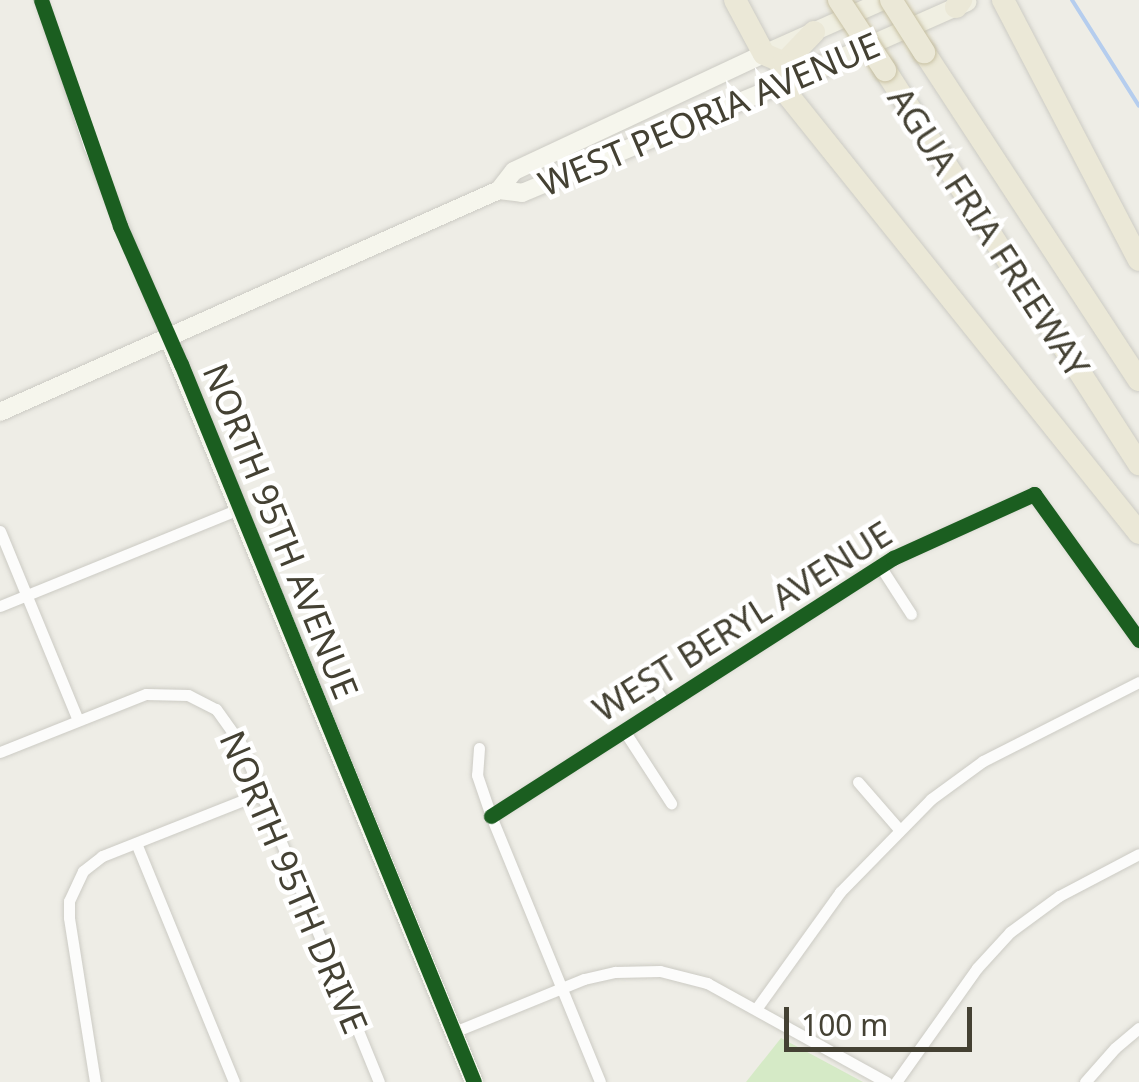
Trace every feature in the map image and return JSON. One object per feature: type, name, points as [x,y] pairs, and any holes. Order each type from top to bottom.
[{"type":"highway","points":[[734,0],[776,68],[1139,533]]},
{"type":"highway","name":"AGUA FRIA FREEWAY","points":[[839,0],[1139,464]]},
{"type":"highway","name":"AGUA FRIA FREEWAY","points":[[888,0],[1139,380]]},
{"type":"highway","points":[[1003,0],[1139,260]]},
{"type":"highway","points":[[776,68],[814,32]]},
{"type":"highway","points":[[776,68],[801,70],[823,66]]},
{"type":"main road","name":"WEST PEORIA AVENUE","points":[[814,32],[888,0]]},
{"type":"main road","name":"WEST PEORIA AVENUE","points":[[823,66],[963,2]]},
{"type":"main road","name":"WEST PEORIA AVENUE","points":[[499,190],[522,193],[776,68]]},
{"type":"main road","name":"WEST PEORIA AVENUE","points":[[0,412],[499,190],[514,170],[776,68]]},
{"type":"main road","name":"NORTH 95TH AVENUE","points":[[168,337],[474,1082]]},
{"type":"street","name":"NORTH 95TH AVENUE","points":[[40,0],[89,146],[168,337]]},
{"type":"street","name":"WEST BERYL AVENUE","points":[[491,816],[880,566],[1034,494],[1139,640]]},
{"type":"street","points":[[0,606],[237,510]]},
{"type":"street","points":[[0,532],[78,720]]},
{"type":"street","points":[[880,566],[911,614]]},
{"type":"street","points":[[645,673],[666,704]]},
{"type":"street","points":[[756,1009],[840,892],[898,828],[983,762],[1139,682]]},
{"type":"street","name":"NORTH 95TH DRIVE","points":[[0,752],[160,692],[205,702],[234,730],[379,1082]]},
{"type":"street","points":[[625,732],[671,804]]},
{"type":"street","points":[[479,748],[477,775],[491,816],[600,1082]]},
{"type":"street","points":[[858,782],[898,828]]},
{"type":"street","points":[[96,1082],[69,901],[90,864],[261,793]]},
{"type":"street","points":[[136,842],[234,1082]]},
{"type":"street","points":[[896,1082],[977,968],[1010,932],[1059,896],[1139,854]]},
{"type":"street","points":[[454,1032],[562,988],[615,972],[660,971],[693,976],[886,1082]]},
{"type":"street","points":[[1085,1082],[1106,1056],[1139,1028]]},
{"type":"green space","points":[[781,1038],[863,1082],[746,1082]]},
{"type":"waterway","points":[[1072,0],[1139,106]]},
{"type":"cycle path","points":[[41,0],[120,226],[181,364],[474,1082]]},
{"type":"cycle path","points":[[491,816],[893,558],[1034,494],[1139,640]]}]
